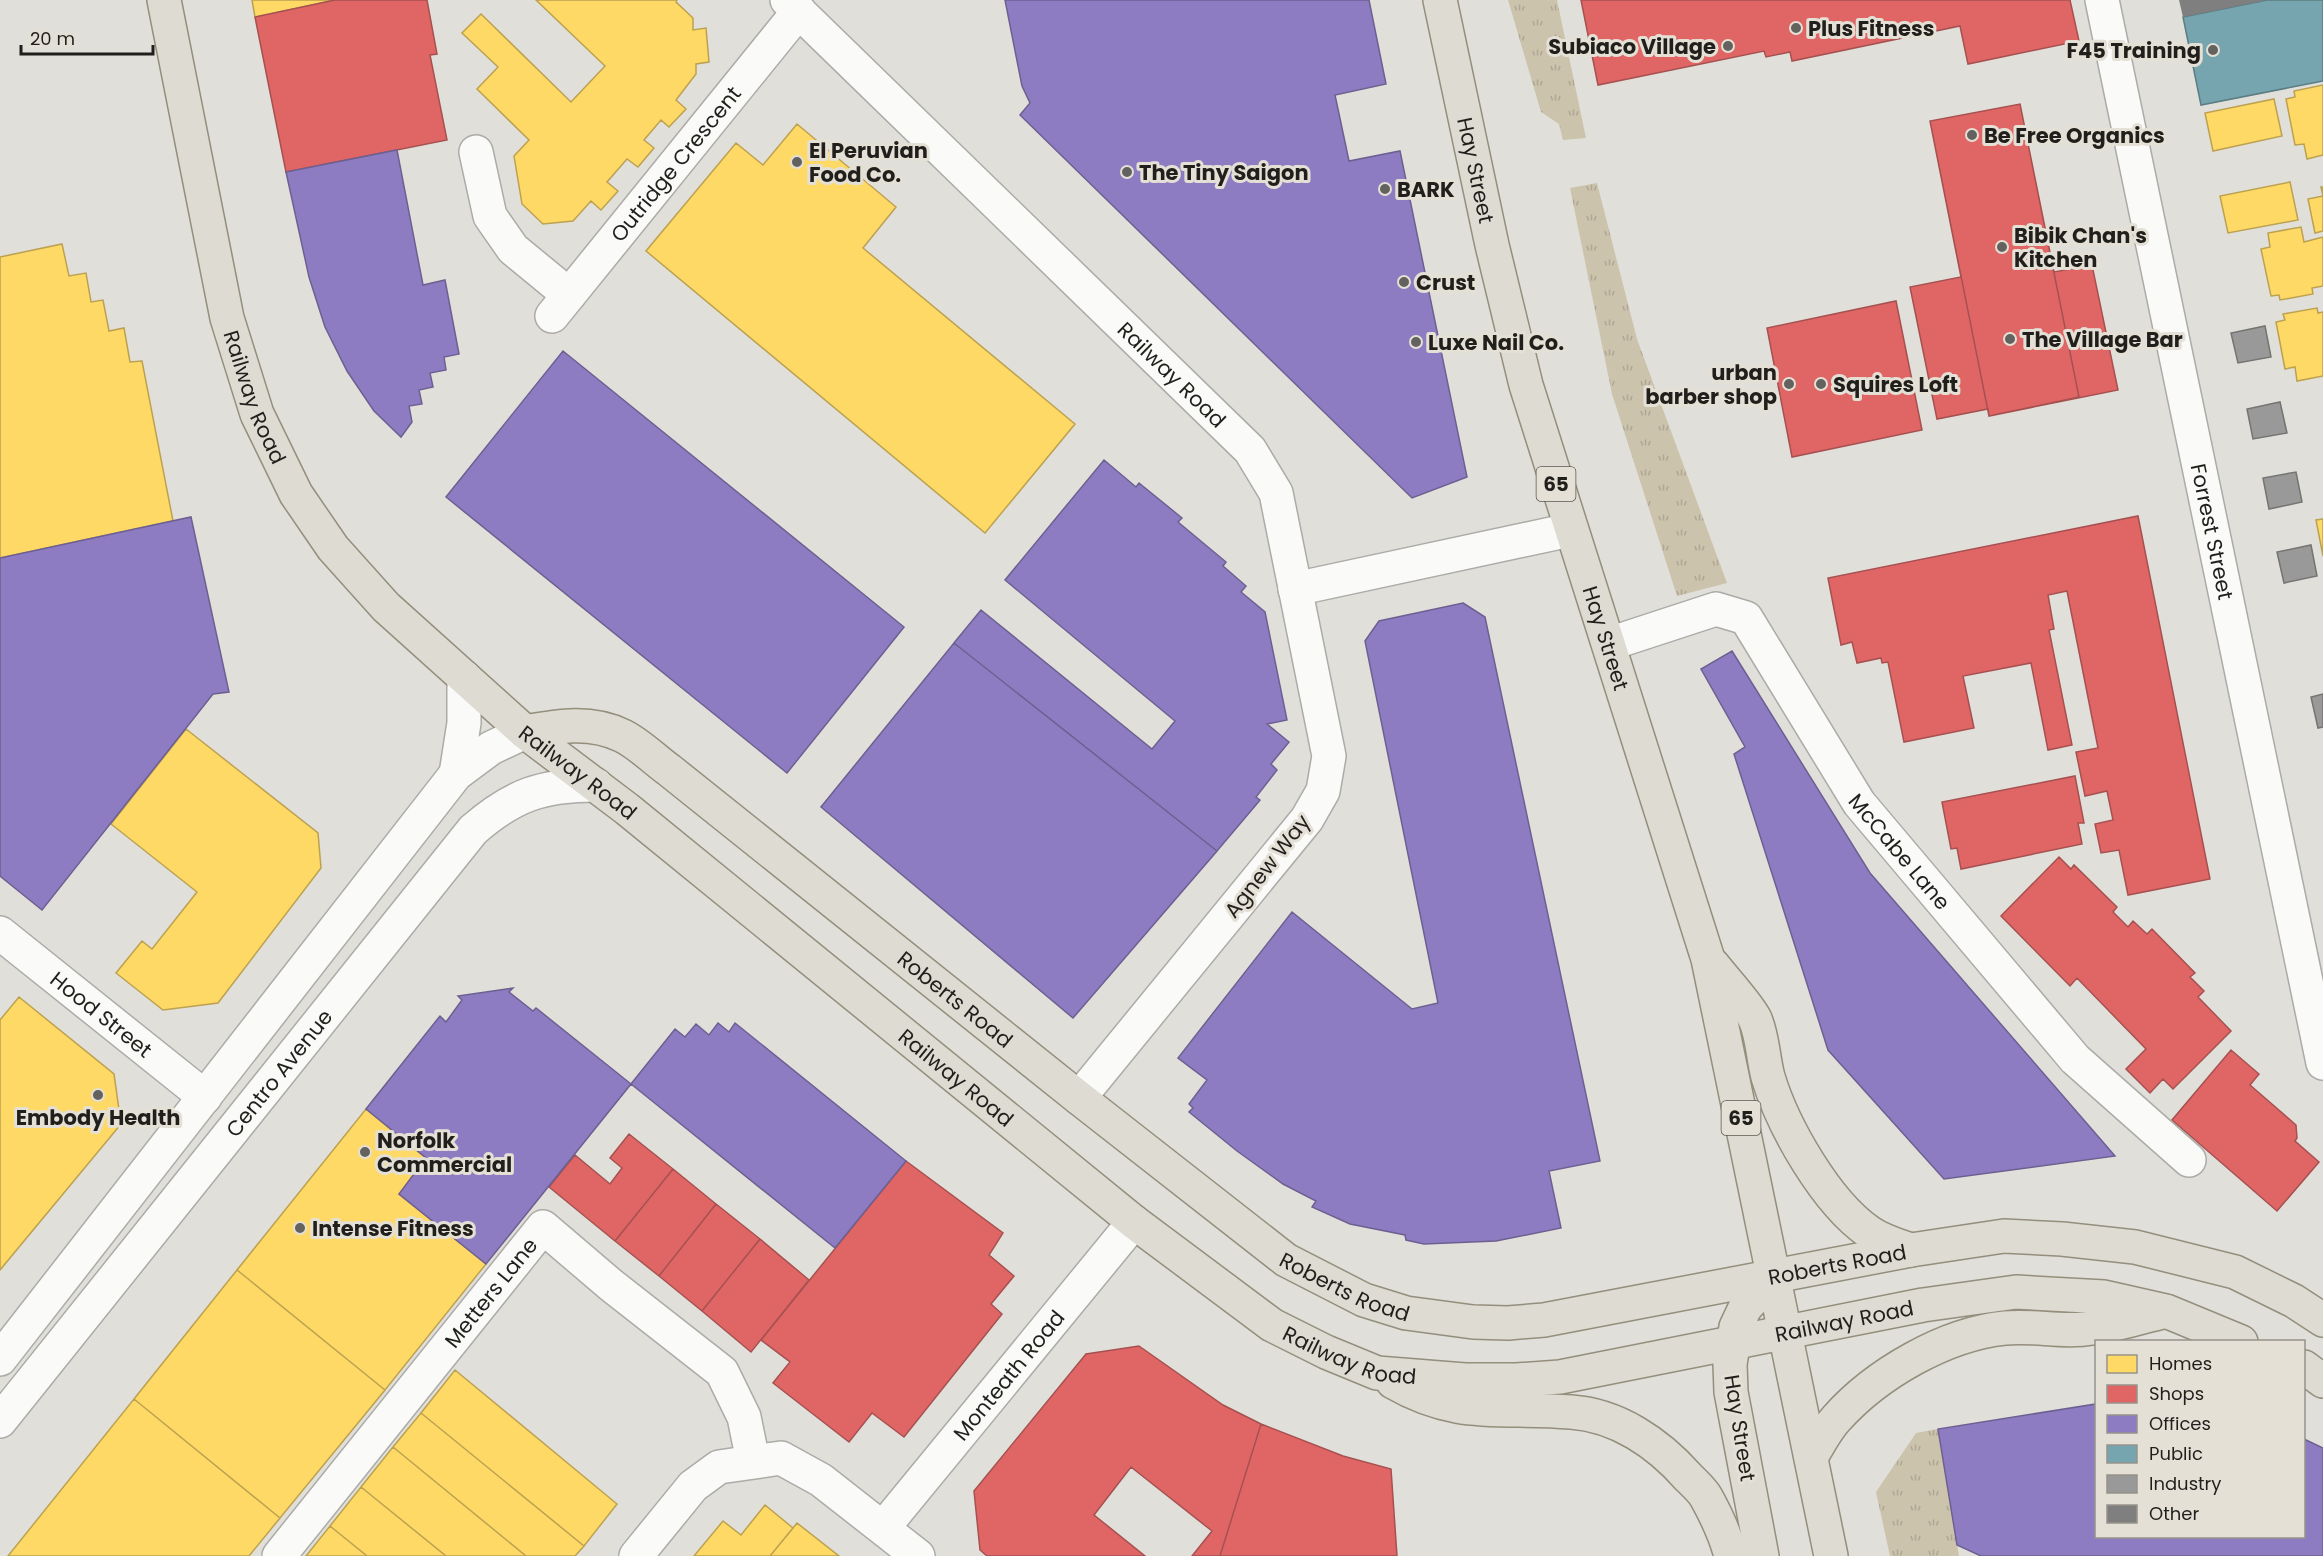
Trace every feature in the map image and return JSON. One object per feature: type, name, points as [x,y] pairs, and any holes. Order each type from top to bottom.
[{"type":"main road","name":"Railway Road","points":[[164,0],[227,318],[257,414],[296,494],[333,548],[386,607],[525,732],[596,785],[1134,1222],[1272,1325],[1326,1352],[1377,1373],[1465,1380],[1560,1377],[1923,1305],[2016,1292],[2104,1297],[2166,1311],[2238,1340]]},
{"type":"main road","name":"Hay Street","points":[[1440,0],[1492,245],[1526,385],[1570,530],[1609,644],[1708,959],[1831,1556]]},
{"type":"main road","name":"Roberts Road","points":[[525,732],[565,725],[596,727],[623,736],[669,770],[1078,1098],[1286,1260],[1364,1300],[1406,1313],[1473,1322],[1508,1323],[1544,1320],[1911,1250],[2004,1236],[2062,1239],[2135,1247],[2235,1272],[2294,1301],[2323,1320]]},
{"type":"main road","points":[[1708,959],[1755,1019],[1772,1088],[1789,1126],[1830,1196],[1846,1214],[1870,1233],[1911,1250]]},
{"type":"main road","name":"Hay Street","points":[[1762,1556],[1731,1392],[1732,1343],[1736,1327],[1745,1308],[1774,1276]]},
{"type":"main road","points":[[1810,1457],[1834,1420],[1861,1393],[1893,1371],[1931,1350],[1969,1336],[2005,1328],[2091,1329],[2166,1311]]},
{"type":"main road","points":[[2305,1368],[2323,1381]]},
{"type":"main road","points":[[1377,1373],[1403,1388],[1452,1407],[1510,1412],[1572,1412],[1610,1420],[1654,1444],[1670,1456],[1705,1496],[1731,1556]]},
{"type":"street","name":"Forrest Street","points":[[2102,0],[2323,1063]]},
{"type":"street","name":"Outridge Crescent","points":[[476,152],[490,216],[513,249],[560,305],[793,6]]},
{"type":"street","name":"Railway Road","points":[[793,6],[1250,450],[1276,493],[1295,589]]},
{"type":"street","points":[[1295,589],[1570,530]]},
{"type":"street","name":"Agnew Way","points":[[1078,1098],[1307,819],[1323,791],[1329,756],[1295,589]]},
{"type":"street","name":"McCabe Lane","points":[[1609,644],[1716,609],[1746,618],[1859,803],[2075,1059],[2189,1160]]},
{"type":"street","name":"Centro Avenue","points":[[456,774],[464,723],[464,677]]},
{"type":"street","name":"Centro Avenue","points":[[0,1359],[456,774],[491,748],[525,732]]},
{"type":"street","name":"Centro Avenue","points":[[0,1421],[472,830],[490,814],[511,801],[531,793],[552,787],[596,785]]},
{"type":"street","name":"Hood Street","points":[[0,933],[205,1096]]},
{"type":"street","name":"Monteath Road","points":[[883,1528],[1134,1222]]},
{"type":"street","name":"Metters Lane","points":[[279,1556],[543,1227],[611,1285],[722,1372],[744,1417],[753,1461]]},
{"type":"street","points":[[636,1556],[693,1486],[719,1467],[781,1458],[821,1479],[918,1556]]},
{"type":"green space","points":[[1508,0],[1557,0],[1586,138],[1563,140],[1559,124],[1541,112]]},
{"type":"green space","points":[[1597,183],[1637,339],[1727,583],[1677,596],[1612,394],[1570,188]]},
{"type":"green space","points":[[1938,1429],[1959,1556],[1890,1556],[1876,1492],[1916,1433]]},
{"type":"building: Homes","points":[[252,0],[335,0],[255,17]]},
{"type":"building: Homes","points":[[536,0],[677,0],[676,2],[693,18],[693,30],[706,28],[709,62],[696,64],[696,74],[676,100],[686,109],[669,127],[661,120],[644,140],[654,148],[638,167],[627,159],[607,182],[618,191],[601,210],[591,201],[573,221],[543,224],[522,204],[514,156],[529,140],[477,89],[498,67],[462,33],[481,14],[571,102],[605,66]]},
{"type":"building: Homes","points":[[2323,85],[2323,155],[2307,159],[2304,144],[2295,145],[2286,99],[2295,97],[2294,91]]},
{"type":"building: Homes","points":[[2274,99],[2282,136],[2213,151],[2205,113]]},
{"type":"building: Homes","points":[[797,124],[896,207],[863,248],[1075,424],[985,533],[646,251],[736,143],[763,165]]},
{"type":"building: Homes","points":[[2290,182],[2298,220],[2228,233],[2220,196]]},
{"type":"building: Homes","points":[[2323,196],[2323,231],[2315,233],[2308,199]]},
{"type":"building: Homes","points":[[2301,227],[2304,242],[2323,237],[2323,286],[2312,288],[2313,294],[2280,300],[2279,295],[2271,296],[2261,249],[2270,247],[2268,233]]},
{"type":"building: Homes","points":[[62,244],[69,276],[86,273],[91,302],[103,300],[109,331],[124,328],[130,362],[142,361],[173,521],[0,558],[0,257]]},
{"type":"building: Homes","points":[[2317,308],[2318,313],[2323,312],[2323,376],[2297,381],[2295,367],[2285,369],[2276,322],[2285,320],[2283,314]]},
{"type":"building: Homes","points":[[2323,519],[2323,556],[2316,520]]},
{"type":"building: Homes","points":[[186,729],[318,833],[321,868],[218,1003],[163,1010],[116,973],[142,941],[152,949],[197,892],[111,824]]},
{"type":"building: Homes","points":[[19,997],[114,1074],[121,1124],[0,1270],[0,1020]]},
{"type":"building: Homes","points":[[366,1109],[426,1158],[399,1194],[486,1264],[385,1390],[237,1270]]},
{"type":"building: Homes","points":[[237,1270],[385,1390],[280,1518],[134,1399]]},
{"type":"building: Homes","points":[[455,1370],[617,1504],[584,1546],[421,1413]]},
{"type":"building: Homes","points":[[134,1399],[280,1518],[249,1556],[8,1556]]},
{"type":"building: Homes","points":[[421,1413],[584,1546],[575,1556],[526,1556],[393,1447]]},
{"type":"building: Homes","points":[[393,1447],[526,1556],[446,1556],[361,1487]]},
{"type":"building: Homes","points":[[361,1487],[446,1556],[367,1556],[330,1526]]},
{"type":"building: Homes","points":[[765,1505],[793,1528],[770,1556],[694,1556],[723,1521],[741,1535]]},
{"type":"building: Homes","points":[[797,1523],[839,1556],[770,1556]]},
{"type":"building: Homes","points":[[330,1526],[367,1556],[306,1556]]},
{"type":"building: Shops","points":[[335,0],[427,0],[437,54],[430,55],[447,140],[286,172],[255,17]]},
{"type":"building: Shops","name":"Subiaco Village","points":[[1581,0],[2070,0],[2079,41],[1968,64],[1960,26],[1792,61],[1790,52],[1766,57],[1764,51],[1598,85]]},
{"type":"building: Shops","points":[[2020,104],[2054,272],[2092,265],[2118,390],[1989,416],[1988,409],[1937,419],[1910,287],[1961,277],[1930,121]]},
{"type":"building: Shops","points":[[2020,104],[2079,397],[1989,416],[1930,121]]},
{"type":"building: Shops","points":[[1896,301],[1922,430],[1792,457],[1767,328]]},
{"type":"building: Shops","points":[[2138,516],[2210,879],[2128,895],[2119,850],[2101,853],[2095,824],[2113,820],[2107,791],[2085,796],[2076,752],[2098,748],[2067,591],[2048,595],[2054,629],[2049,630],[2072,745],[2048,750],[2031,663],[1963,676],[1974,728],[1904,742],[1888,662],[1882,663],[1881,658],[1857,663],[1852,642],[1841,645],[1828,578]]},
{"type":"building: Shops","points":[[2075,776],[2084,823],[2078,823],[2082,844],[1961,869],[1957,848],[1951,849],[1942,802]]},
{"type":"building: Shops","points":[[2059,857],[2071,869],[2074,865],[2117,907],[2113,912],[2128,927],[2133,921],[2147,934],[2152,929],[2195,973],[2190,977],[2204,991],[2198,997],[2231,1031],[2173,1089],[2163,1079],[2150,1093],[2126,1069],[2146,1049],[2077,978],[2070,986],[2001,916]]},
{"type":"building: Shops","points":[[2231,1050],[2259,1074],[2250,1085],[2296,1125],[2297,1138],[2295,1141],[2319,1162],[2277,1211],[2172,1120]]},
{"type":"building: Shops","points":[[629,1134],[673,1169],[615,1241],[549,1187],[575,1155],[610,1184],[622,1168],[610,1158]]},
{"type":"building: Shops","points":[[906,1161],[1003,1233],[989,1255],[1014,1276],[991,1304],[1002,1314],[904,1437],[872,1413],[849,1442],[773,1383],[790,1362],[761,1340]]},
{"type":"building: Shops","points":[[673,1169],[716,1204],[659,1276],[615,1241]]},
{"type":"building: Shops","points":[[716,1204],[760,1239],[702,1311],[659,1276]]},
{"type":"building: Shops","points":[[760,1239],[809,1280],[751,1352],[702,1311]]},
{"type":"building: Shops","points":[[1139,1346],[1223,1405],[1261,1424],[1220,1556],[1192,1556],[1212,1531],[1131,1467],[1094,1515],[1145,1556],[987,1556],[980,1550],[974,1491],[1086,1354]]},
{"type":"building: Shops","points":[[1261,1424],[1343,1456],[1391,1469],[1397,1556],[1220,1556]]},
{"type":"building: Offices","points":[[1005,0],[1369,0],[1386,84],[1335,95],[1349,161],[1400,151],[1467,477],[1412,498],[1020,115],[1030,103],[1022,86]]},
{"type":"building: Offices","points":[[397,150],[423,285],[445,280],[459,354],[444,357],[446,370],[430,373],[433,387],[419,390],[422,404],[409,406],[412,422],[401,437],[374,411],[347,371],[325,327],[309,277],[286,172]]},
{"type":"building: Offices","points":[[563,351],[904,627],[787,773],[446,497]]},
{"type":"building: Offices","points":[[1104,460],[1136,487],[1139,483],[1182,518],[1178,522],[1226,562],[1223,566],[1246,586],[1241,592],[1265,612],[1287,720],[1267,724],[1289,742],[1271,764],[1277,770],[1256,797],[1260,800],[1217,851],[954,643],[981,610],[1152,749],[1175,721],[1005,580]]},
{"type":"building: Offices","points":[[191,517],[229,692],[213,694],[42,910],[0,876],[0,558]]},
{"type":"building: Offices","points":[[1463,603],[1485,617],[1600,1161],[1549,1171],[1561,1228],[1496,1241],[1424,1244],[1406,1240],[1405,1235],[1350,1224],[1312,1207],[1316,1201],[1283,1184],[1237,1151],[1189,1112],[1193,1108],[1189,1104],[1207,1080],[1178,1058],[1292,912],[1412,1009],[1438,1003],[1365,641],[1379,621]]},
{"type":"building: Offices","points":[[954,643],[1217,851],[1073,1018],[821,807]]},
{"type":"building: Offices","points":[[1732,651],[1870,873],[2115,1156],[1944,1179],[1828,1050],[1734,754],[1745,747],[1701,669]]},
{"type":"building: Offices","points":[[513,988],[509,992],[533,1011],[536,1008],[631,1084],[486,1264],[399,1194],[426,1158],[366,1109],[440,1016],[446,1022],[462,1000],[458,996]]},
{"type":"building: Offices","points":[[718,1023],[729,1032],[735,1023],[906,1161],[835,1248],[631,1084],[675,1029],[685,1037],[696,1024],[709,1035]]},
{"type":"building: Offices","points":[[2095,1404],[2095,1538],[2305,1538],[2305,1439],[2323,1448],[2323,1556],[1981,1556],[1957,1545],[1938,1429]]},
{"type":"building: Public","points":[[2267,0],[2323,0],[2323,81],[2201,105],[2183,17]]},
{"type":"building: Industry","points":[[2265,326],[2271,357],[2238,363],[2231,333]]},
{"type":"building: Industry","points":[[2280,402],[2287,433],[2253,439],[2247,409]]},
{"type":"building: Industry","points":[[2296,472],[2302,502],[2269,509],[2263,478]]},
{"type":"building: Industry","points":[[2311,545],[2317,576],[2284,583],[2277,552]]},
{"type":"building: Industry","points":[[2323,694],[2323,727],[2318,728],[2311,697]]},
{"type":"building: Other","points":[[2179,0],[2262,0],[2262,1],[2183,17]]},
{"type":"place","name":"Plus Fitness","points":[[1796,28]]},
{"type":"place","name":"Subiaco Village","points":[[1728,46]]},
{"type":"place","name":"F45 Training","points":[[2213,50]]},
{"type":"place","name":"Be Free Organics","points":[[1972,135]]},
{"type":"place","name":"El Peruvian Food Co.","points":[[797,162]]},
{"type":"place","name":"The Tiny Saigon","points":[[1127,172]]},
{"type":"place","name":"BARK","points":[[1385,189]]},
{"type":"place","name":"Bibik Chan's Kitchen","points":[[2002,247]]},
{"type":"place","name":"Crust","points":[[1404,282]]},
{"type":"place","name":"The Village Bar","points":[[2010,339]]},
{"type":"place","name":"Luxe Nail Co.","points":[[1416,342]]},
{"type":"place","name":"urban barber shop","points":[[1789,384]]},
{"type":"place","name":"Squires Loft","points":[[1821,384]]},
{"type":"place","name":"Embody Health","points":[[98,1095]]},
{"type":"place","name":"Norfolk Commercial","points":[[365,1152]]},
{"type":"place","name":"Intense Fitness","points":[[300,1228]]}]
